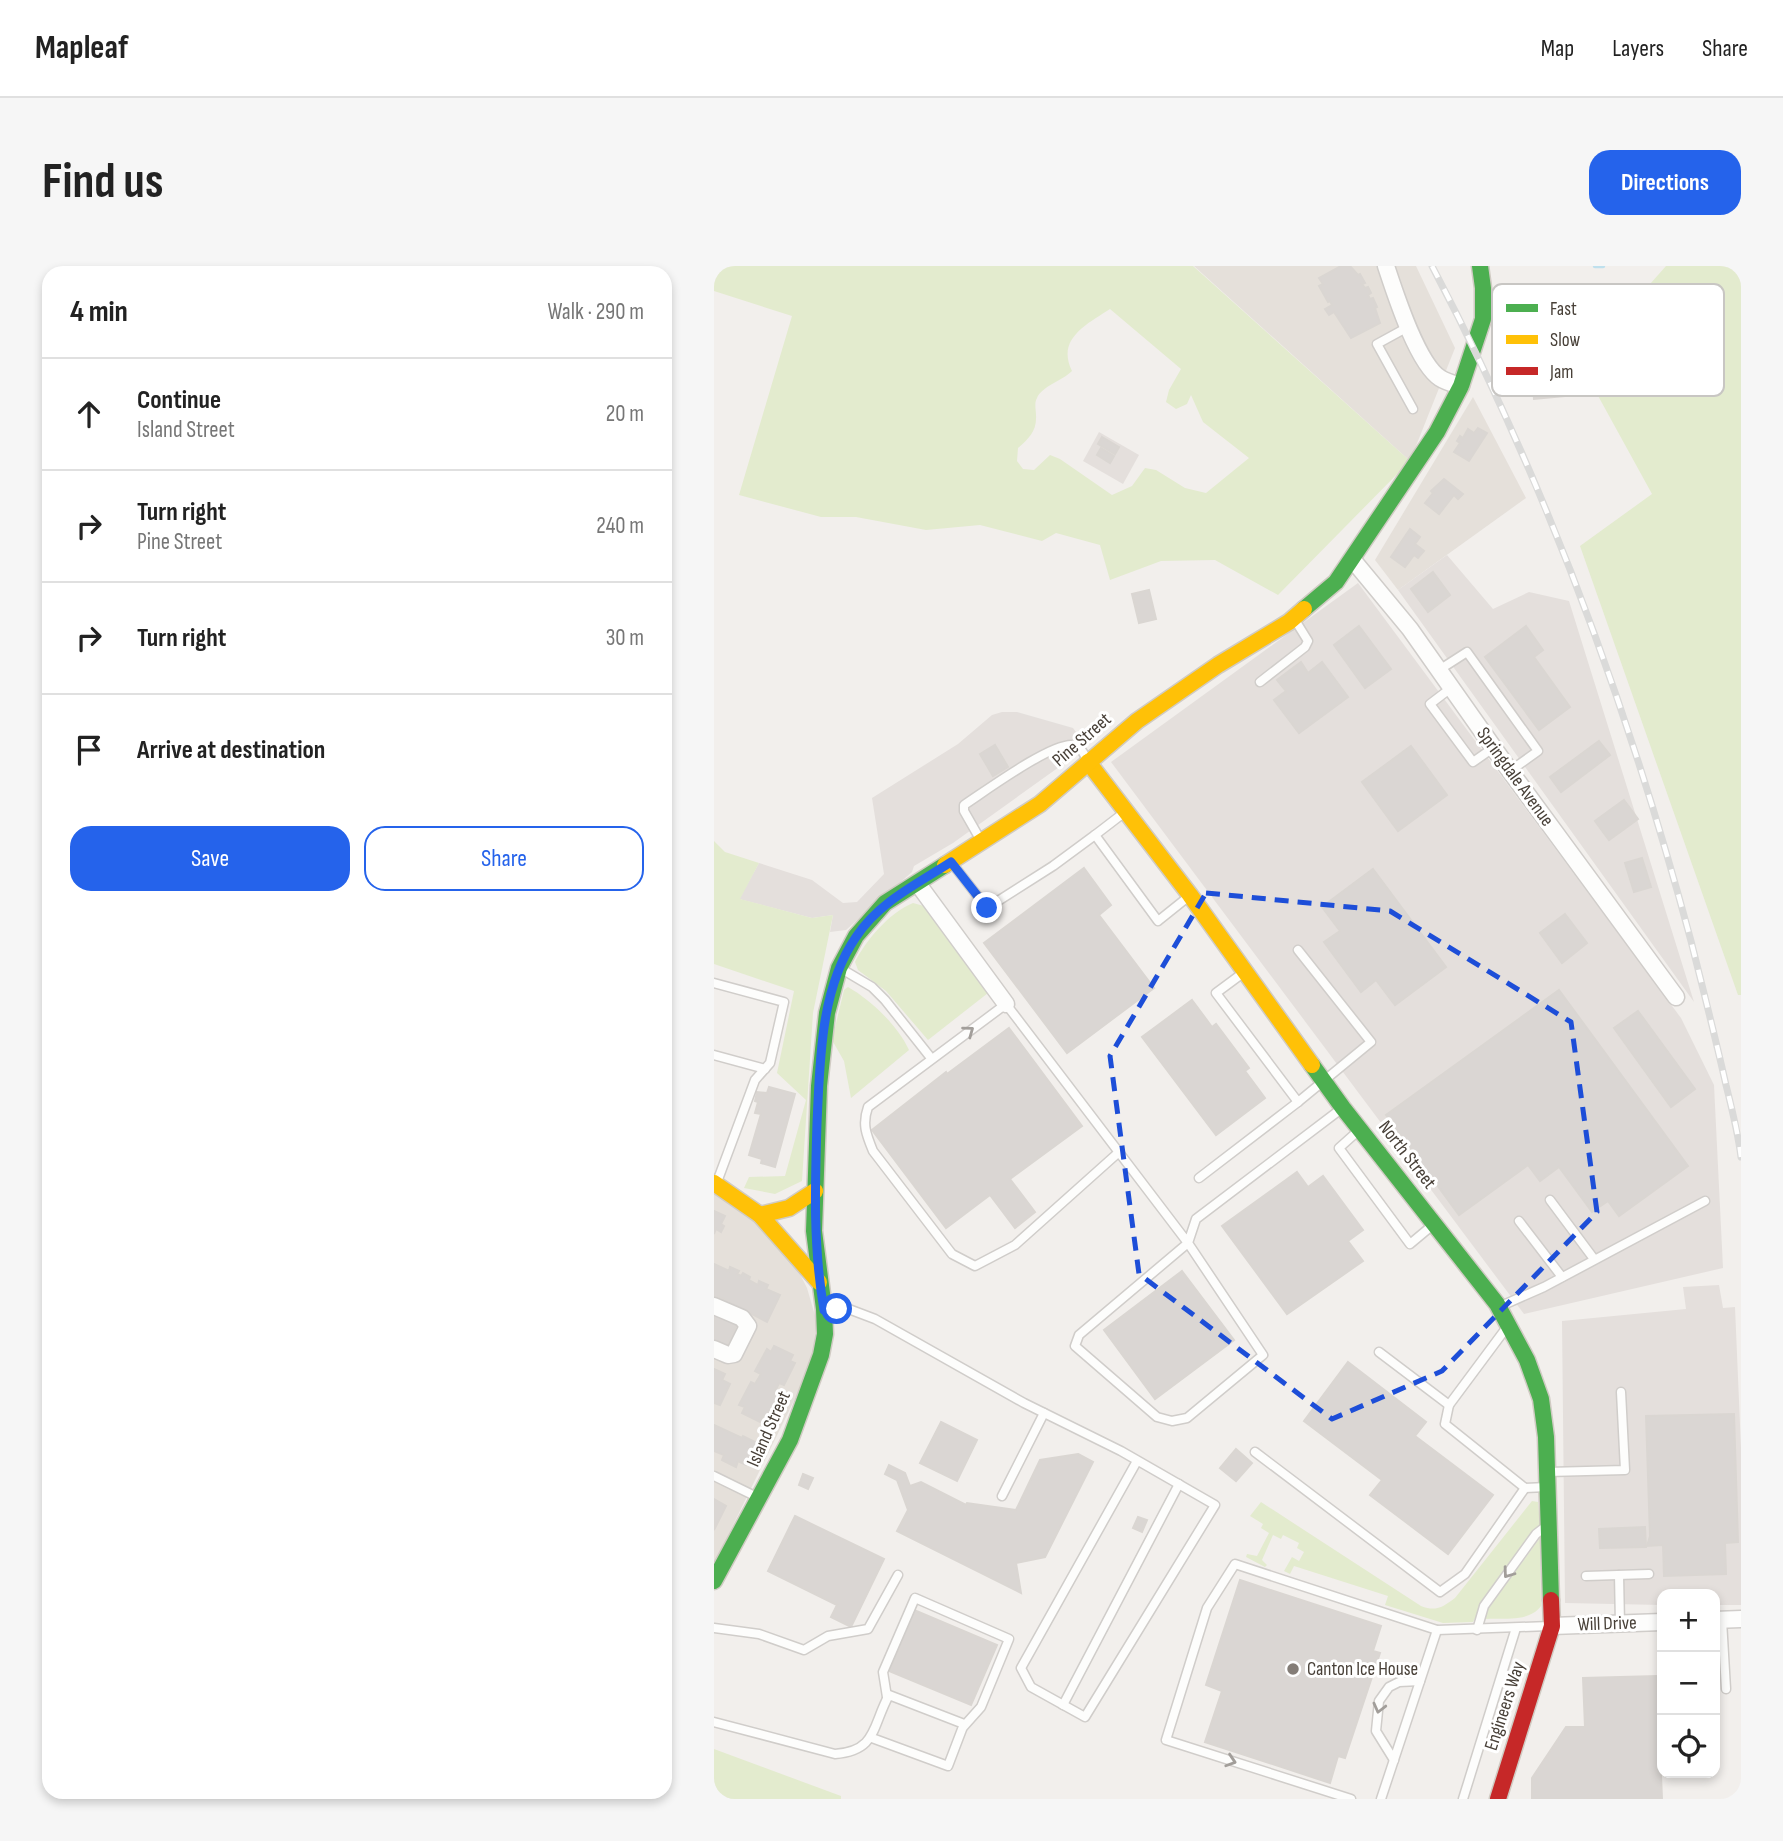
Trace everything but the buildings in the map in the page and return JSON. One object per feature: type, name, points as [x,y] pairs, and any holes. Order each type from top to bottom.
[{"type":"street","points":[[1386,266],[1408,327],[1431,369],[1439,378],[1461,386]]},
{"type":"street","name":"Pine Street","points":[[819,1282],[814,1231],[819,1086],[826,1025],[839,968],[856,936],[886,902],[1040,804],[1137,720],[1218,664],[1294,618],[1336,582],[1437,432],[1461,386],[1483,319],[1480,266]]},
{"type":"street","name":"Springdale Avenue","points":[[1352,559],[1410,629],[1675,997]]},
{"type":"street","name":"North Street","points":[[1088,762],[1191,895],[1343,1108],[1498,1307],[1508,1324],[1527,1360],[1541,1399],[1549,1480],[1552,1626]]},
{"type":"street","points":[[918,884],[1006,1004]]},
{"type":"street","points":[[715,1184],[760,1215],[819,1282]]},
{"type":"street","points":[[760,1215],[784,1212],[803,1202],[815,1191]]},
{"type":"street","name":"Island Street","points":[[714,1581],[790,1440],[815,1376],[825,1334],[819,1282]]},
{"type":"street","points":[[714,1306],[742,1318],[748,1326],[734,1354],[728,1355],[714,1349]]},
{"type":"street","points":[[1720,1620],[1741,1619]]},
{"type":"street","name":"Will Drive","points":[[1552,1626],[1657,1622]]},
{"type":"street","name":"Engineers Way","points":[[1498,1799],[1552,1626]]},
{"type":"lane","points":[[1408,327],[1377,344],[1413,409]]},
{"type":"lane","points":[[1260,681],[1306,647],[1308,641],[1294,618]]},
{"type":"lane","points":[[1439,670],[1467,652],[1538,751],[1510,771]]},
{"type":"lane","points":[[1451,688],[1430,704],[1473,762],[1494,748]]},
{"type":"lane","points":[[982,842],[964,811],[964,805],[1051,750],[1074,745],[1080,748],[1088,762]]},
{"type":"lane","points":[[951,862],[987,908],[1053,866],[1127,811]]},
{"type":"lane","points":[[1095,835],[1158,921],[1191,895]]},
{"type":"lane","points":[[1199,1178],[1324,1082],[1371,1042],[1298,950]]},
{"type":"lane","points":[[839,968],[872,987],[931,1058]]},
{"type":"lane","points":[[1245,971],[1216,993],[1298,1102]]},
{"type":"lane","points":[[714,984],[785,1003],[770,1063],[755,1080],[715,1184]]},
{"type":"lane","points":[[1119,1153],[1015,1245],[975,1266],[952,1254],[873,1151],[865,1132],[864,1119],[868,1107],[1006,1004],[1188,1242],[1263,1355],[1187,1419],[1172,1421],[1157,1417],[1075,1346],[1079,1335],[1188,1242],[1196,1219],[1343,1108]]},
{"type":"lane","points":[[714,1055],[765,1069]]},
{"type":"lane","points":[[1360,1129],[1339,1148],[1410,1244],[1434,1224]]},
{"type":"lane","points":[[1550,1200],[1594,1259]]},
{"type":"lane","points":[[1498,1307],[1562,1277],[1705,1202]]},
{"type":"lane","points":[[1519,1221],[1562,1277]]},
{"type":"lane","points":[[824,1310],[846,1308],[875,1320],[1137,1461],[1214,1505],[1085,1717],[1031,1687],[1021,1668],[1137,1461]]},
{"type":"lane","points":[[1508,1324],[1449,1405],[1445,1424],[1525,1488]]},
{"type":"lane","points":[[1379,1352],[1449,1405]]},
{"type":"lane","points":[[1255,1452],[1440,1592],[1465,1574],[1525,1488],[1549,1480],[1625,1470],[1621,1392]]},
{"type":"lane","points":[[1002,1496],[1044,1413]]},
{"type":"lane","points":[[714,1476],[760,1498]]},
{"type":"lane","points":[[1063,1705],[1178,1484]]},
{"type":"lane","points":[[1477,1630],[1484,1606],[1536,1534],[1550,1523]]},
{"type":"lane","points":[[1351,1799],[1166,1740],[1207,1608],[1235,1564],[1437,1630],[1552,1626]]},
{"type":"lane","points":[[714,1628],[759,1634],[804,1650],[828,1636],[868,1629],[898,1574]]},
{"type":"lane","points":[[1586,1576],[1649,1574]]},
{"type":"lane","points":[[1619,1575],[1620,1623]]},
{"type":"lane","points":[[714,1722],[835,1754],[851,1753],[872,1738],[887,1697],[883,1672],[915,1598],[1009,1639],[981,1706],[964,1726],[948,1766],[872,1738]]},
{"type":"lane","points":[[1463,1799],[1516,1628]]},
{"type":"lane","points":[[1381,1799],[1437,1630]]},
{"type":"lane","points":[[1720,1637],[1726,1689]]},
{"type":"lane","points":[[1394,1759],[1376,1731],[1379,1701],[1389,1687],[1399,1682],[1420,1681]]},
{"type":"lane","points":[[887,1697],[891,1695],[961,1722],[964,1726]]},
{"type":"highlighted area","points":[[1206,893],[1390,911],[1571,1022],[1597,1212],[1442,1371],[1332,1419],[1139,1274],[1110,1056]]},
{"type":"shaded area","points":[[1194,266],[1416,266],[1455,348],[1410,461]]},
{"type":"shaded area","points":[[1473,397],[1526,498],[1398,590],[1375,560]]},
{"type":"shaded area","points":[[1099,432],[1139,455],[1123,484],[1083,461]]},
{"type":"shaded area","points":[[1447,555],[1493,609],[1529,592],[1569,601],[1694,1002],[1398,590]]},
{"type":"shaded area","points":[[1358,583],[1681,1018],[1714,1085],[1723,1268],[1524,1314],[1111,762]]},
{"type":"shaded area","points":[[1017,712],[1073,728],[1087,747],[953,843],[914,866],[912,872],[846,930],[830,932],[833,915],[812,918],[739,899],[759,863],[812,880],[843,903],[857,902],[884,874],[872,798],[958,744],[992,715]]},
{"type":"shaded area","points":[[714,1194],[749,1216],[797,1268],[807,1288],[816,1319],[814,1348],[808,1372],[714,1564]]},
{"type":"shaded area","points":[[1719,1285],[1723,1308],[1735,1307],[1741,1448],[1741,1605],[1720,1605],[1720,1589],[1657,1589],[1657,1605],[1565,1603],[1562,1321],[1686,1309],[1683,1287]]},
{"type":"green space","points":[[714,266],[1193,266],[1410,461],[1278,595],[1215,560],[1161,561],[1110,580],[1100,545],[1056,533],[1042,541],[980,525],[926,530],[856,517],[821,517],[739,495],[792,316],[714,291]],"holes":[[[1110,309],[1181,369],[1169,390],[1166,402],[1176,409],[1187,404],[1191,395],[1203,422],[1249,458],[1206,493],[1185,488],[1156,470],[1145,468],[1132,486],[1112,495],[1050,455],[1034,470],[1023,469],[1017,461],[1018,448],[1034,430],[1036,402],[1040,394],[1072,371],[1068,360],[1071,341],[1084,327]]]},
{"type":"green space","points":[[1666,266],[1741,266],[1741,995],[1738,995],[1580,546],[1652,494],[1598,396],[1724,396],[1724,284],[1650,284]]},
{"type":"green space","points":[[714,841],[725,852],[759,863],[740,899],[812,918],[833,915],[813,1013],[802,1181],[775,1194],[744,1188],[749,1177],[785,1176],[806,1100],[777,1073],[794,991],[714,964]]},
{"type":"green space","points":[[913,903],[924,906],[988,993],[928,1040],[886,991],[858,970],[855,962],[880,928],[896,913]]},
{"type":"green space","points":[[848,987],[883,1014],[909,1050],[851,1098],[844,1061],[832,1040],[844,990]]},
{"type":"green space","points":[[1532,1501],[1538,1502],[1540,1525],[1490,1591],[1473,1622],[1443,1623],[1385,1605],[1388,1596],[1294,1566],[1290,1574],[1284,1571],[1292,1557],[1299,1561],[1304,1552],[1297,1548],[1299,1543],[1283,1535],[1281,1539],[1273,1535],[1262,1560],[1267,1565],[1265,1567],[1246,1557],[1247,1554],[1257,1556],[1269,1533],[1261,1528],[1263,1524],[1250,1516],[1261,1502],[1421,1606],[1435,1608],[1455,1598]]},
{"type":"green space","points":[[1540,1538],[1541,1606],[1523,1617],[1485,1619],[1488,1609]]},
{"type":"green space","points":[[714,1749],[841,1796],[841,1799],[714,1799]]},
{"type":"waterway","points":[[1595,266],[1603,266]]},
{"type":"railway","points":[[1432,266],[1492,388]]},
{"type":"railway","points":[[1496,396],[1547,512],[1580,596],[1640,768],[1691,941],[1733,1112],[1741,1157]]},
{"type":"traffic: fast","points":[[1304,609],[1336,582],[1437,432],[1461,386],[1483,319],[1480,266]]},
{"type":"traffic: fast","points":[[714,1581],[790,1440],[821,1355],[825,1334],[824,1309],[814,1231],[819,1086],[827,1013],[839,968],[856,936],[885,903],[945,865]]},
{"type":"traffic: fast","points":[[1312,1065],[1497,1304],[1527,1360],[1541,1399],[1546,1437],[1551,1600]]},
{"type":"traffic: slow","points":[[945,865],[1040,804],[1137,721],[1218,665],[1289,622],[1304,609]]},
{"type":"traffic: slow","points":[[1088,762],[1190,895],[1312,1065]]},
{"type":"traffic: slow","points":[[714,1183],[760,1215],[819,1282]]},
{"type":"traffic: slow","points":[[760,1215],[789,1208],[815,1191]]},
{"type":"traffic: jam","points":[[1498,1799],[1552,1626],[1551,1600]]},
{"type":"place","name":"Canton Ice House","points":[[1293,1669]]},
{"type":"route","points":[[837,1309],[824,1310],[814,1231],[819,1086],[827,1013],[839,968],[856,936],[886,902],[951,862],[987,908]]}]
